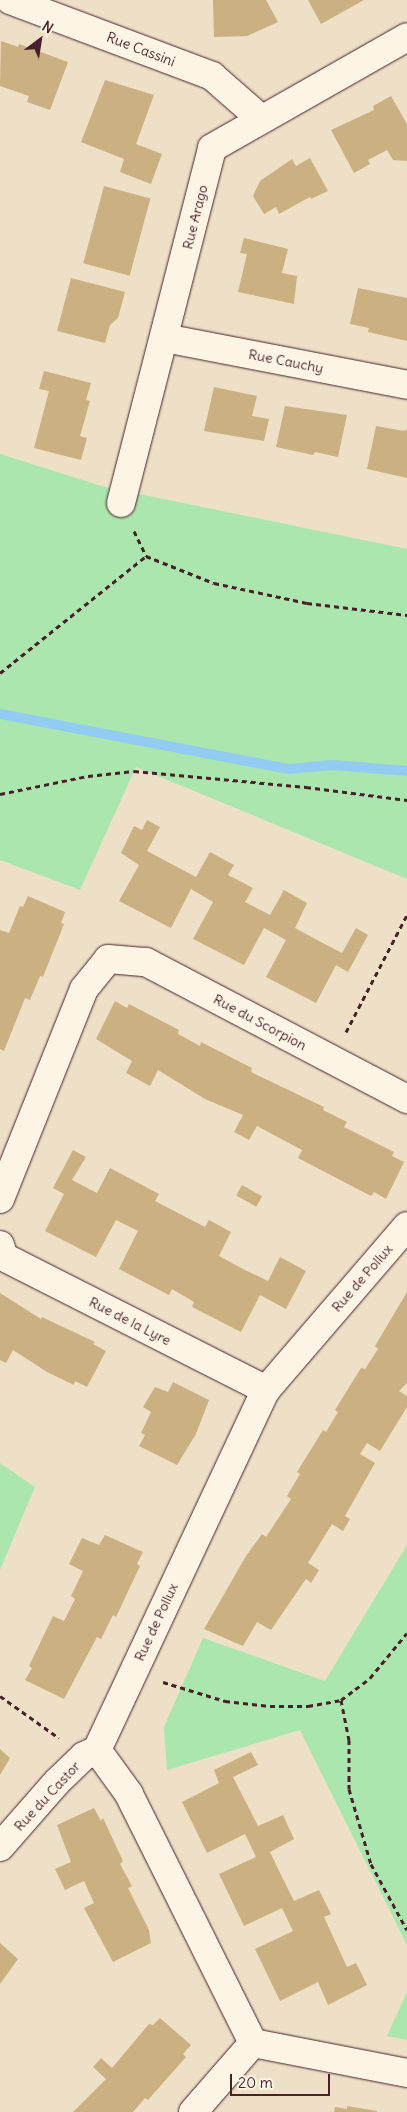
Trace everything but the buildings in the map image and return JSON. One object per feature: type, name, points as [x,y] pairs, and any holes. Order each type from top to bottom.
[{"type":"street","name":"Rue Cassini","points":[[10,0],[212,76],[260,118]]},
{"type":"street","name":"Rue Arago","points":[[121,503],[212,148],[260,118],[407,37]]},
{"type":"street","name":"Rue Cauchy","points":[[164,338],[407,385]]},
{"type":"street","name":"Rue du Scorpion","points":[[0,1199],[84,989],[108,959],[146,962],[407,1099]]},
{"type":"street","name":"Rue de Pollux","points":[[91,1753],[130,1676],[266,1390],[407,1226]]},
{"type":"street","name":"Rue de la Lyre","points":[[0,1245],[4,1257],[266,1390]]},
{"type":"street","name":"Rue du Castor","points":[[0,1847],[91,1753]]},
{"type":"street","points":[[91,1753],[129,1794],[253,2043]]},
{"type":"street","points":[[253,2043],[407,2073]]},
{"type":"street","points":[[193,2112],[253,2043]]},
{"type":"path","points":[[121,503],[146,556],[224,585],[307,603],[407,615]]},
{"type":"path","points":[[0,673],[146,556]]},
{"type":"path","points":[[0,794],[88,776],[134,771],[306,787],[407,800]]},
{"type":"path","points":[[332,1060],[407,915]]},
{"type":"path","points":[[130,1676],[180,1686],[225,1701],[270,1706],[308,1706],[341,1700],[370,1678],[407,1633]]},
{"type":"path","points":[[0,1696],[91,1753]]},
{"type":"path","points":[[341,1700],[349,1740],[349,1789],[371,1864],[407,1930]]},
{"type":"green space","points":[[0,454],[105,487],[407,549],[407,879],[136,767],[80,890],[0,860]]},
{"type":"green space","points":[[0,1463],[35,1487],[0,1570]]},
{"type":"green space","points":[[407,1545],[407,1945],[300,1730],[167,1770],[164,1727],[203,1638],[325,1681]]},
{"type":"green space","points":[[407,1992],[407,2040],[387,2036]]},
{"type":"waterway","points":[[0,714],[289,769],[332,765],[407,771]]}]
